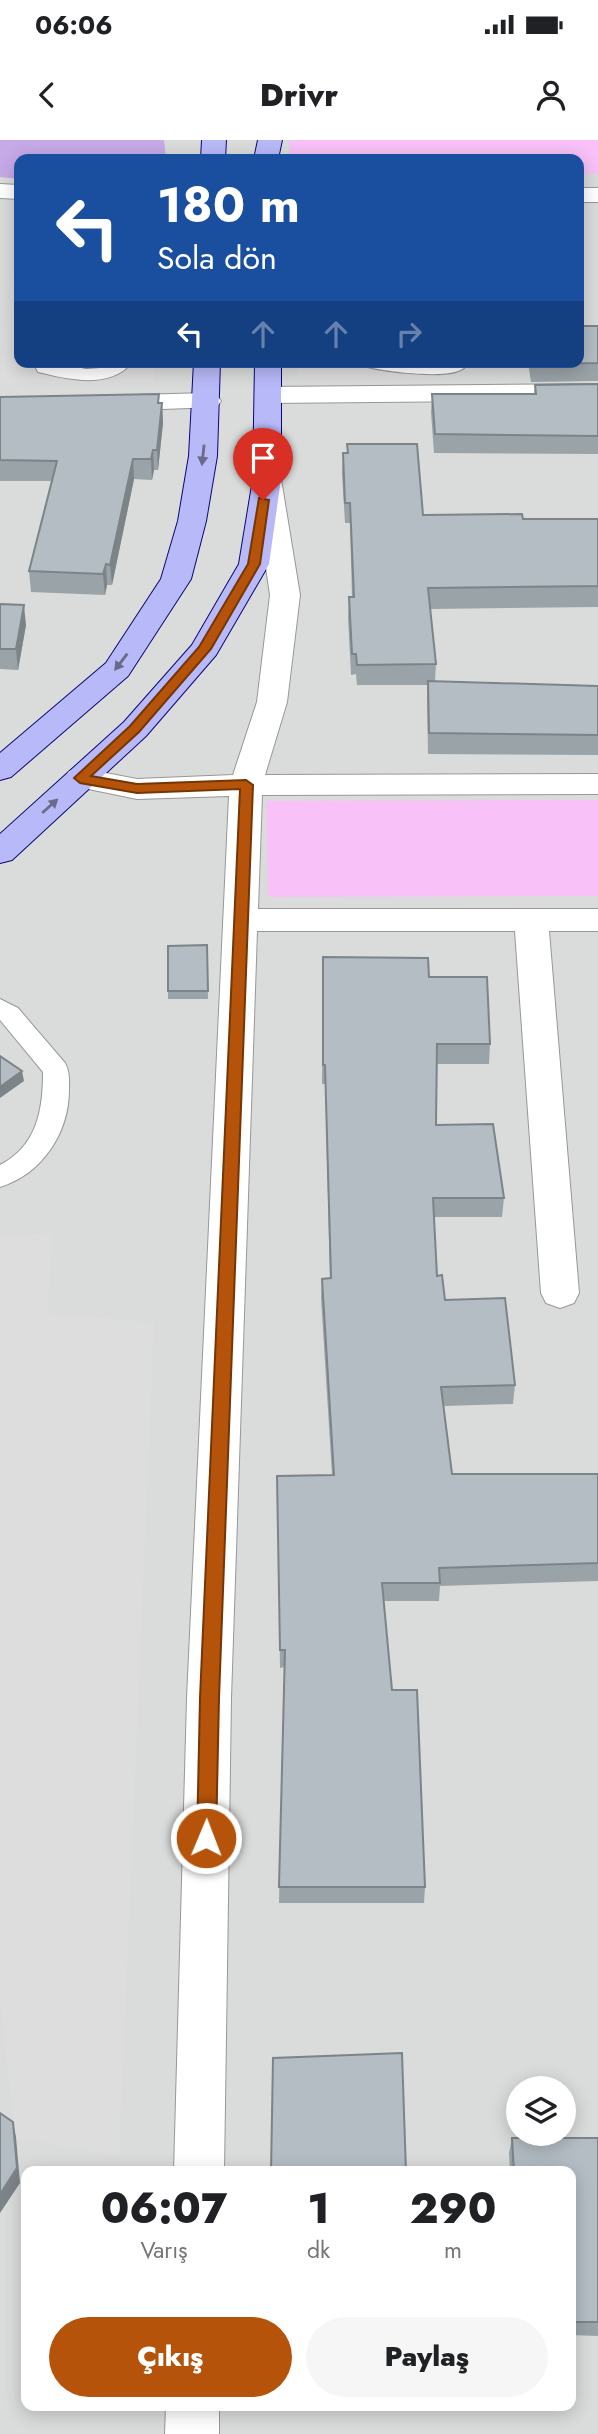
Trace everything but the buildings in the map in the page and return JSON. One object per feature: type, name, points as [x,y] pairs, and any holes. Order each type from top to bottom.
[{"type":"main road","points":[[4,763],[117,669],[176,579],[192,520],[203,456],[207,368]]},
{"type":"main road","points":[[0,852],[135,729],[205,649],[254,564],[267,479],[268,368]]},
{"type":"street","points":[[269,395],[456,374],[598,392]]},
{"type":"street","points":[[0,407],[207,401]]},
{"type":"street","points":[[198,2166],[209,1698],[243,920],[246,785],[272,702],[285,595],[267,479]]},
{"type":"street","points":[[80,778],[137,789],[246,785],[598,783]]},
{"type":"street","points":[[243,920],[598,920]]},
{"type":"street","points":[[531,920],[560,1293]]},
{"type":"street","points":[[192,2434],[193,2411]]},
{"type":"lane","points":[[45,368],[72,374],[102,374],[117,368]]},
{"type":"lane","points":[[409,368],[456,374]]},
{"type":"lane","points":[[0,1008],[9,1014],[55,1070],[56,1104],[47,1136],[19,1167],[0,1177]]},
{"type":"shaded area","points":[[0,140],[598,140],[598,2434],[0,2434]]},
{"type":"shaded area","points":[[0,140],[164,140],[165,154],[14,154],[14,178],[0,177]]},
{"type":"shaded area","points":[[289,140],[598,140],[598,174],[584,174],[584,154],[290,154]]},
{"type":"shaded area","points":[[14,263],[14,368],[155,368],[154,382],[0,383]]},
{"type":"shaded area","points":[[297,368],[437,368],[438,377],[298,379]]},
{"type":"shaded area","points":[[598,800],[598,896],[268,897],[266,801]]},
{"type":"shaded area","points":[[53,1233],[47,1313],[154,1323],[119,2156],[16,2137],[0,2001],[0,1237]]},
{"type":"route","points":[[206,1838],[209,1698],[243,920],[246,785],[137,789],[80,778],[135,729],[205,649],[254,564],[263,500]]}]
